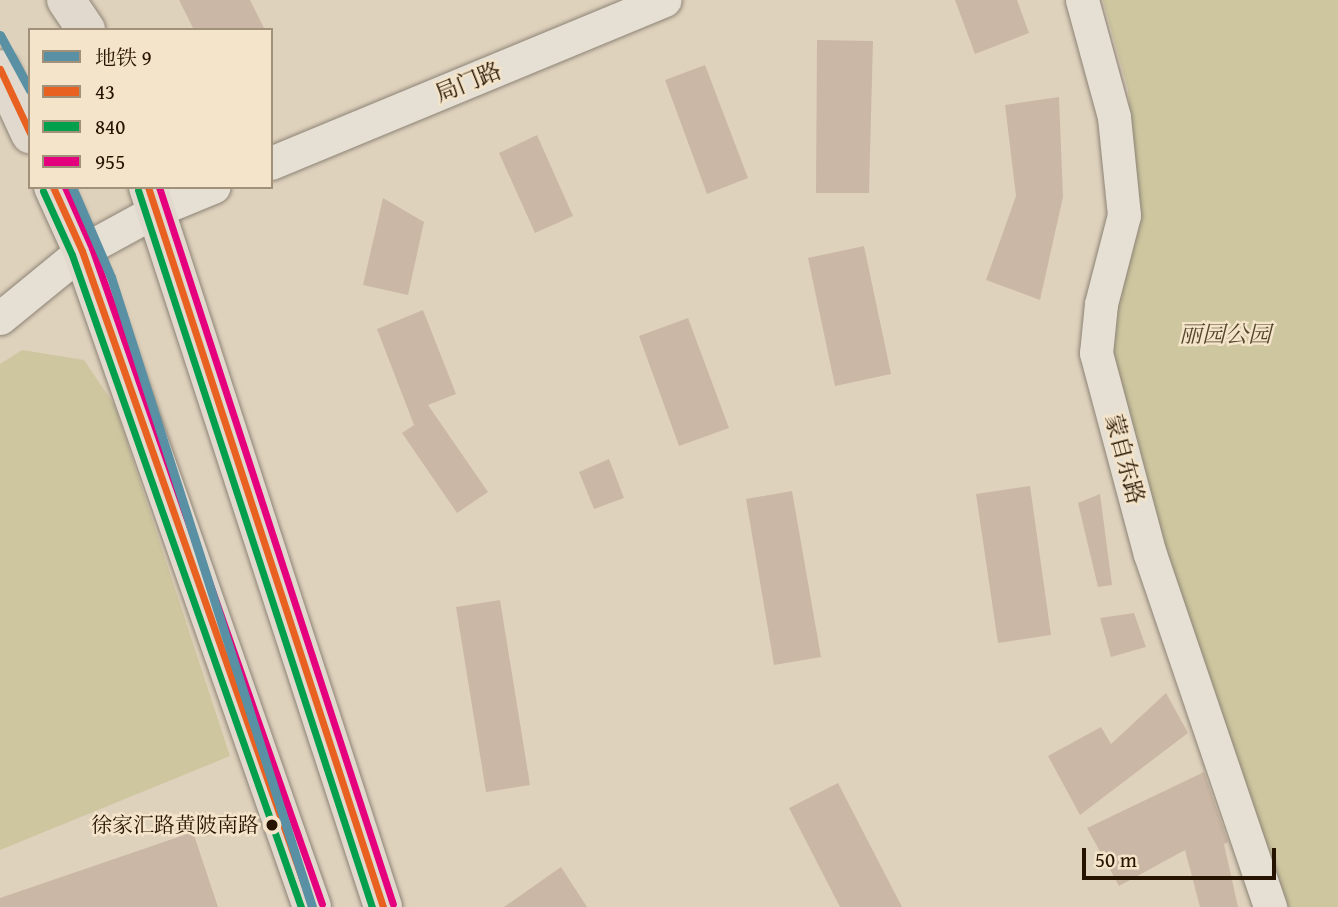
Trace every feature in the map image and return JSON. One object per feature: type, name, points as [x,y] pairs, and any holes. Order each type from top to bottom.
[{"type":"main road","points":[[66,0],[85,28]]},
{"type":"main road","points":[[0,69],[28,130]]},
{"type":"main road","points":[[54,189],[82,251],[312,907]]},
{"type":"main road","points":[[152,199],[383,907]]},
{"type":"street","name":"局门路","points":[[273,162],[665,0]]},
{"type":"street","name":"蒙自东路","points":[[1082,0],[1114,117],[1124,215],[1101,304],[1096,353],[1150,554],[1270,907]]},
{"type":"street","points":[[0,317],[152,199],[203,189]]},
{"type":"green space","name":"丽园公园","points":[[1103,0],[1338,0],[1338,907],[1288,907],[1164,551],[1110,346],[1114,300],[1141,217],[1128,89]]},
{"type":"green space","points":[[22,350],[84,360],[115,406],[230,756],[0,850],[0,364]]},
{"type":"building","points":[[179,0],[250,0],[264,28],[193,28]]},
{"type":"building","points":[[955,0],[1017,0],[1029,33],[975,54]]},
{"type":"building","points":[[817,40],[873,41],[869,193],[816,193]]},
{"type":"building","points":[[705,65],[748,178],[707,194],[665,80]]},
{"type":"building","points":[[1059,97],[1063,197],[1040,300],[986,280],[1016,196],[1005,105]]},
{"type":"building","points":[[537,135],[573,216],[535,233],[499,153]]},
{"type":"building","points":[[383,198],[424,222],[408,295],[363,285]]},
{"type":"building","points":[[864,246],[891,374],[835,386],[808,258]]},
{"type":"building","points":[[423,310],[456,394],[428,405],[488,492],[457,513],[402,433],[414,425],[377,329]]},
{"type":"building","points":[[688,318],[729,428],[679,446],[639,336]]},
{"type":"building","points":[[609,459],[624,498],[594,509],[579,472]]},
{"type":"building","points":[[1030,486],[1051,635],[998,643],[976,494]]},
{"type":"building","points":[[792,491],[821,657],[774,665],[746,499]]},
{"type":"building","points":[[1100,494],[1112,585],[1098,587],[1078,503]]},
{"type":"building","points":[[500,600],[530,785],[486,792],[456,607]]},
{"type":"building","points":[[1134,613],[1146,647],[1111,657],[1100,618]]},
{"type":"building","points":[[1166,693],[1188,733],[1080,815],[1048,756],[1101,727],[1111,744]]},
{"type":"building","points":[[1204,772],[1228,842],[1224,844],[1238,907],[1200,907],[1185,850],[1119,886],[1087,828]]},
{"type":"building","points":[[838,783],[902,907],[840,907],[789,808]]},
{"type":"building","points":[[193,832],[218,907],[0,907],[0,898]]},
{"type":"building","points":[[561,867],[587,907],[504,907]]},
{"type":"metro line","name":"9","points":[[0,35],[28,86]]},
{"type":"metro line","name":"9","points":[[73,189],[111,277],[312,907]]},
{"type":"transit line","name":"43","points":[[0,69],[28,129]]},
{"type":"transit line","name":"43","points":[[54,189],[82,251],[312,907]]},
{"type":"transit line","name":"955","points":[[66,189],[92,248],[322,904]]},
{"type":"transit line","name":"43","points":[[149,189],[383,907]]},
{"type":"transit line","name":"955","points":[[160,189],[393,904]]},
{"type":"transit line","name":"840","points":[[138,190],[372,907]]},
{"type":"transit line","name":"840","points":[[43,191],[72,255],[301,907]]},
{"type":"place","name":"徐家汇路黄陂南路","points":[[272,825]]}]
